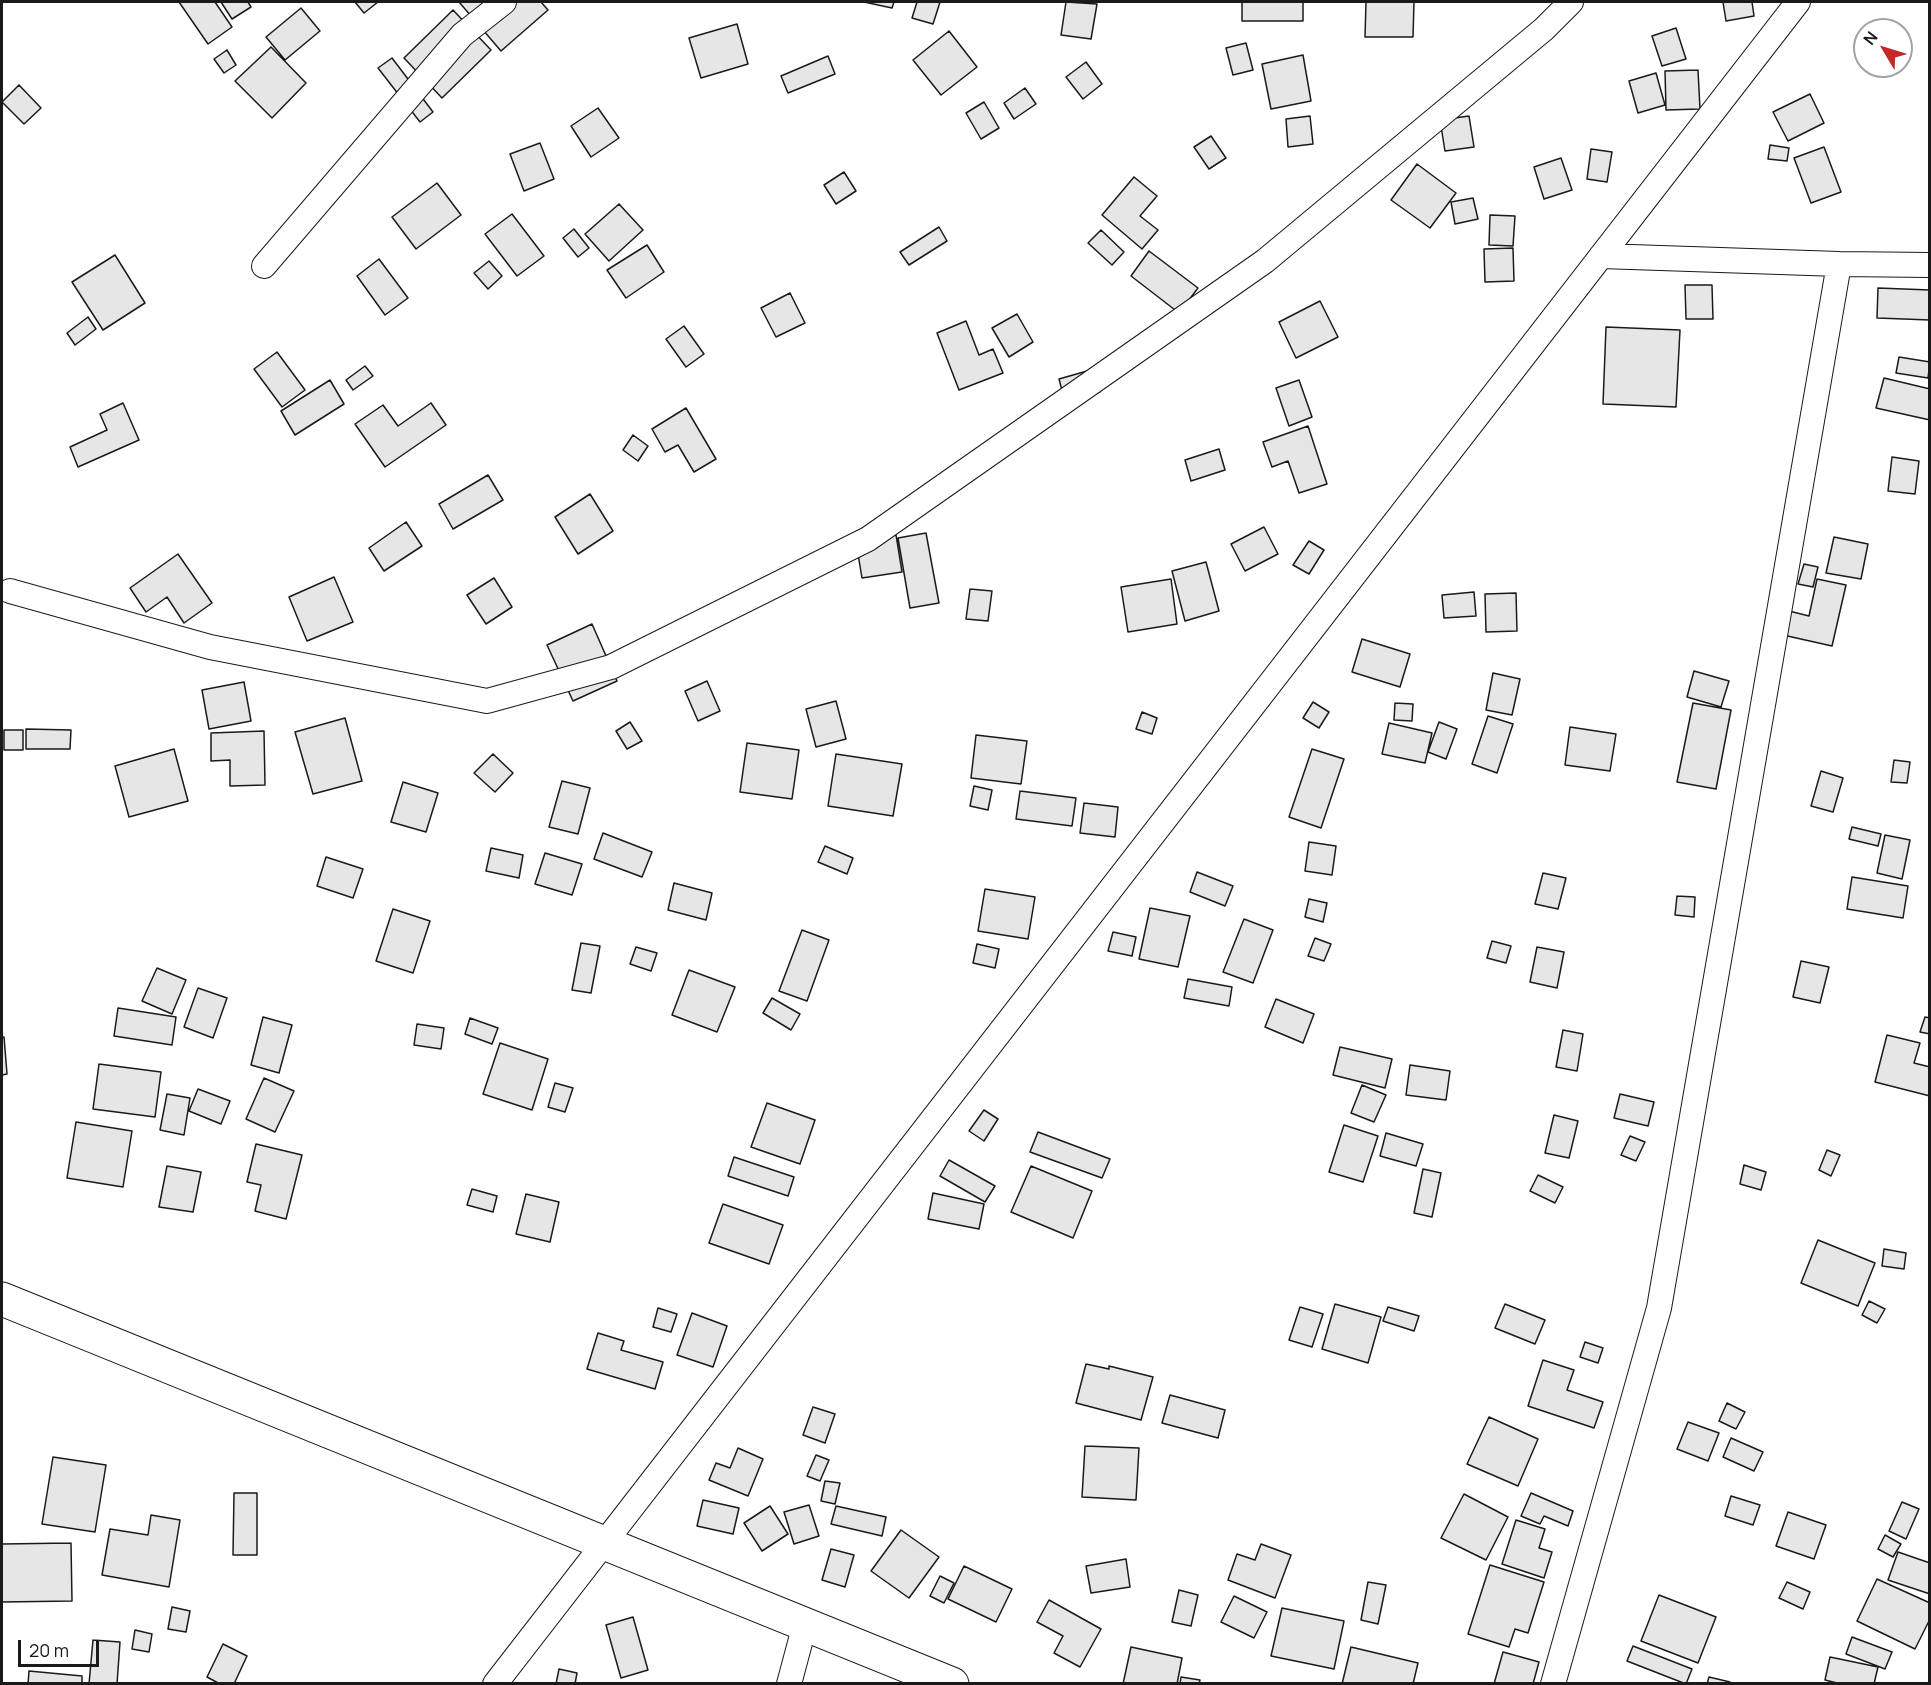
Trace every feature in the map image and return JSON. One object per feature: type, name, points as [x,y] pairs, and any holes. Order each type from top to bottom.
[{"type":"street","points":[[264,266],[462,35],[504,2]]},
{"type":"street","points":[[10,591],[210,647],[487,702],[611,667],[868,539],[1265,261],[1544,30],[1571,2]]},
{"type":"street","points":[[495,1683],[1798,2]]},
{"type":"street","points":[[1601,256],[1929,265]]},
{"type":"street","points":[[1553,1683],[1659,1308],[1839,264]]},
{"type":"street","points":[[2,1299],[952,1683]]},
{"type":"street","points":[[789,1683],[805,1624]]},
{"type":"building","points":[[179,2],[215,2],[232,27],[208,44]]},
{"type":"building","points":[[221,2],[248,2],[251,7],[232,19]]},
{"type":"building","points":[[355,2],[378,2],[364,13]]},
{"type":"building","points":[[459,2],[541,2],[548,10],[501,51]]},
{"type":"building","points":[[864,2],[894,2],[892,8]]},
{"type":"building","points":[[917,2],[940,2],[933,24],[912,18]]},
{"type":"building","points":[[1066,2],[1097,4],[1091,39],[1061,35]]},
{"type":"building","points":[[1242,2],[1303,2],[1303,21],[1242,21]]},
{"type":"building","points":[[1366,2],[1414,2],[1413,37],[1365,37]]},
{"type":"building","points":[[1723,2],[1752,2],[1754,16],[1726,21]]},
{"type":"building","points":[[301,8],[320,31],[285,60],[266,37]]},
{"type":"building","points":[[453,10],[491,50],[442,98],[404,58]]},
{"type":"building","points":[[737,24],[748,64],[701,78],[689,38]]},
{"type":"building","points":[[1676,28],[1686,59],[1662,66],[1652,36]]},
{"type":"building","points":[[949,31],[977,67],[941,95],[913,60]]},
{"type":"building","points":[[1246,43],[1253,70],[1233,75],[1226,48]]},
{"type":"building","points":[[271,47],[306,83],[272,118],[235,81]]},
{"type":"building","points":[[227,50],[236,65],[224,73],[214,59]]},
{"type":"building","points":[[1303,55],[1311,101],[1271,109],[1262,64]]},
{"type":"building","points":[[828,56],[835,74],[788,93],[781,76]]},
{"type":"building","points":[[392,58],[433,112],[420,122],[378,68]]},
{"type":"building","points":[[1086,62],[1102,84],[1083,99],[1066,77]]},
{"type":"building","points":[[1698,70],[1700,109],[1666,110],[1665,71]]},
{"type":"building","points":[[1656,73],[1665,105],[1638,113],[1629,81]]},
{"type":"building","points":[[19,85],[41,108],[24,124],[2,102]]},
{"type":"building","points":[[1025,88],[1036,104],[1014,119],[1004,103]]},
{"type":"building","points":[[1810,94],[1824,123],[1788,141],[1773,112]]},
{"type":"building","points":[[984,102],[999,128],[981,139],[966,113]]},
{"type":"building","points":[[598,108],[619,138],[591,157],[571,126]]},
{"type":"building","points":[[1310,116],[1313,144],[1288,147],[1286,119]]},
{"type":"building","points":[[1469,116],[1474,147],[1445,151],[1440,120]]},
{"type":"building","points":[[1211,136],[1226,158],[1209,169],[1194,147]]},
{"type":"building","points":[[540,143],[554,179],[524,191],[510,154]]},
{"type":"building","points":[[1770,145],[1789,148],[1787,161],[1768,159]]},
{"type":"building","points":[[1824,147],[1841,192],[1811,203],[1794,158]]},
{"type":"building","points":[[1591,149],[1612,152],[1607,182],[1587,179]]},
{"type":"building","points":[[1561,158],[1572,190],[1544,199],[1534,167]]},
{"type":"building","points":[[1417,164],[1456,193],[1430,228],[1391,200]]},
{"type":"building","points":[[844,172],[856,191],[836,204],[824,185]]},
{"type":"building","points":[[1134,177],[1157,196],[1140,216],[1158,230],[1142,249],[1102,215]]},
{"type":"building","points":[[437,183],[461,215],[416,249],[392,217]]},
{"type":"building","points":[[1473,198],[1478,219],[1455,224],[1451,202]]},
{"type":"building","points":[[619,204],[643,230],[609,261],[585,234]]},
{"type":"building","points":[[512,214],[544,256],[517,276],[485,234]]},
{"type":"building","points":[[1490,215],[1515,216],[1513,246],[1489,245]]},
{"type":"building","points":[[939,227],[947,241],[909,265],[900,252]]},
{"type":"building","points":[[574,229],[589,248],[578,257],[563,238]]},
{"type":"building","points":[[1101,230],[1124,252],[1112,265],[1088,243]]},
{"type":"building","points":[[647,245],[664,272],[626,298],[607,270]]},
{"type":"building","points":[[1513,248],[1514,281],[1485,282],[1484,249]]},
{"type":"building","points":[[1149,251],[1198,288],[1179,313],[1131,276]]},
{"type":"building","points":[[115,255],[145,303],[103,330],[72,282]]},
{"type":"building","points":[[379,259],[408,298],[385,315],[357,276]]},
{"type":"building","points":[[489,261],[502,276],[488,289],[474,273]]},
{"type":"building","points":[[1685,285],[1712,285],[1713,319],[1686,319]]},
{"type":"building","points":[[1878,288],[1930,290],[1930,320],[1877,318]]},
{"type":"building","points":[[790,293],[805,323],[776,337],[761,308]]},
{"type":"building","points":[[1320,301],[1338,337],[1296,358],[1279,322]]},
{"type":"building","points":[[1017,314],[1033,342],[1009,357],[992,328]]},
{"type":"building","points":[[88,317],[96,329],[75,345],[67,333]]},
{"type":"building","points":[[966,321],[979,355],[993,349],[1003,373],[959,390],[937,333]]},
{"type":"building","points":[[684,326],[704,354],[686,367],[666,339]]},
{"type":"building","points":[[1606,327],[1680,330],[1676,407],[1603,404]]},
{"type":"building","points":[[277,352],[305,390],[282,407],[254,369]]},
{"type":"building","points":[[1899,357],[1930,362],[1928,378],[1896,373]]},
{"type":"building","points":[[365,366],[373,376],[353,390],[346,380]]},
{"type":"building","points":[[1094,369],[1100,392],[1065,402],[1059,379]]},
{"type":"building","points":[[1884,378],[1930,389],[1930,420],[1876,408]]},
{"type":"building","points":[[330,380],[344,404],[295,435],[281,411]]},
{"type":"building","points":[[1299,380],[1312,417],[1289,426],[1276,388]]},
{"type":"building","points":[[123,403],[139,440],[78,467],[70,447],[107,430],[100,414]]},
{"type":"building","points":[[431,403],[446,425],[385,467],[355,424],[383,405],[398,426]]},
{"type":"building","points":[[686,408],[716,459],[694,472],[678,445],[665,452],[652,429]]},
{"type":"building","points":[[1308,426],[1327,484],[1299,493],[1288,461],[1272,467],[1263,442]]},
{"type":"building","points":[[633,435],[648,446],[638,461],[623,450]]},
{"type":"building","points":[[1219,449],[1225,470],[1191,481],[1185,460]]},
{"type":"building","points":[[1892,457],[1919,461],[1915,494],[1888,491]]},
{"type":"building","points":[[488,475],[503,500],[453,529],[439,504]]},
{"type":"building","points":[[590,494],[613,531],[578,554],[555,517]]},
{"type":"building","points":[[406,522],[422,546],[384,571],[369,548]]},
{"type":"building","points":[[1264,527],[1278,554],[1245,571],[1231,544]]},
{"type":"building","points":[[926,533],[939,603],[910,608],[898,538]]},
{"type":"building","points":[[896,535],[902,572],[862,578],[856,542]]},
{"type":"building","points":[[1834,537],[1868,544],[1861,579],[1826,573]]},
{"type":"building","points":[[1309,541],[1324,550],[1309,574],[1293,565]]},
{"type":"building","points":[[178,554],[212,603],[184,623],[167,597],[146,612],[130,588]]},
{"type":"building","points":[[1206,562],[1219,611],[1185,621],[1172,571]]},
{"type":"building","points":[[1804,564],[1818,567],[1813,587],[1798,584]]},
{"type":"building","points":[[334,577],[353,622],[307,641],[289,597]]},
{"type":"building","points":[[494,578],[512,607],[486,624],[467,595]]},
{"type":"building","points":[[1171,579],[1177,624],[1128,632],[1121,587]]},
{"type":"building","points":[[1817,579],[1846,585],[1832,646],[1783,635],[1789,611],[1809,616]]},
{"type":"building","points":[[970,589],[992,591],[988,621],[966,619]]},
{"type":"building","points":[[1474,592],[1476,616],[1444,618],[1442,595]]},
{"type":"building","points":[[1516,593],[1517,631],[1486,632],[1485,594]]},
{"type":"building","points":[[592,624],[617,681],[573,701],[547,645]]},
{"type":"building","points":[[1362,639],[1410,654],[1400,687],[1352,672]]},
{"type":"building","points":[[1694,671],[1729,681],[1721,707],[1687,697]]},
{"type":"building","points":[[1493,673],[1520,679],[1512,715],[1486,710]]},
{"type":"building","points":[[707,681],[720,711],[698,721],[685,691]]},
{"type":"building","points":[[244,682],[251,721],[209,729],[202,690]]},
{"type":"building","points":[[836,701],[846,739],[816,747],[806,709]]},
{"type":"building","points":[[1313,702],[1329,712],[1319,728],[1303,718]]},
{"type":"building","points":[[1395,703],[1413,704],[1412,721],[1394,720]]},
{"type":"building","points":[[1693,703],[1731,710],[1716,789],[1677,782]]},
{"type":"building","points":[[1142,712],[1157,718],[1152,734],[1136,729]]},
{"type":"building","points":[[1488,716],[1513,724],[1497,773],[1472,764]]},
{"type":"building","points":[[345,718],[362,781],[313,794],[295,732]]},
{"type":"building","points":[[630,722],[642,741],[627,749],[616,731]]},
{"type":"building","points":[[1439,722],[1457,729],[1446,759],[1428,752]]},
{"type":"building","points":[[1389,723],[1432,733],[1425,763],[1382,754]]},
{"type":"building","points":[[1570,727],[1616,734],[1610,771],[1565,765]]},
{"type":"building","points":[[26,729],[71,730],[70,749],[26,749]]},
{"type":"building","points":[[4,730],[23,730],[23,750],[4,750]]},
{"type":"building","points":[[264,731],[265,785],[230,786],[230,760],[211,761],[211,733]]},
{"type":"building","points":[[976,735],[1027,741],[1021,784],[971,778]]},
{"type":"building","points":[[747,743],[799,750],[792,799],[740,792]]},
{"type":"building","points":[[174,749],[188,801],[129,817],[115,766]]},
{"type":"building","points":[[1312,749],[1344,759],[1321,828],[1289,817]]},
{"type":"building","points":[[493,754],[513,773],[495,792],[474,773]]},
{"type":"building","points":[[836,754],[902,764],[893,816],[828,806]]},
{"type":"building","points":[[1894,760],[1910,762],[1907,783],[1891,782]]},
{"type":"building","points":[[1821,771],[1843,778],[1833,812],[1811,806]]},
{"type":"building","points":[[562,781],[590,788],[578,834],[549,827]]},
{"type":"building","points":[[403,782],[438,793],[426,832],[391,822]]},
{"type":"building","points":[[974,786],[992,790],[988,810],[970,806]]},
{"type":"building","points":[[1020,791],[1076,798],[1072,826],[1016,819]]},
{"type":"building","points":[[1084,803],[1118,807],[1115,837],[1080,833]]},
{"type":"building","points":[[1852,827],[1881,834],[1878,846],[1849,839]]},
{"type":"building","points":[[603,833],[652,852],[642,877],[594,859]]},
{"type":"building","points":[[1885,835],[1910,840],[1902,879],[1877,873]]},
{"type":"building","points":[[1309,842],[1336,846],[1332,875],[1305,871]]},
{"type":"building","points":[[825,846],[853,858],[847,874],[818,862]]},
{"type":"building","points":[[491,848],[523,855],[519,878],[486,871]]},
{"type":"building","points":[[545,853],[582,864],[572,895],[535,884]]},
{"type":"building","points":[[326,857],[363,869],[353,898],[317,886]]},
{"type":"building","points":[[1197,872],[1233,886],[1225,906],[1190,892]]},
{"type":"building","points":[[1543,873],[1566,878],[1558,909],[1535,904]]},
{"type":"building","points":[[1852,877],[1908,886],[1903,918],[1847,909]]},
{"type":"building","points":[[674,883],[712,893],[706,920],[668,910]]},
{"type":"building","points":[[985,889],[1035,897],[1028,939],[978,931]]},
{"type":"building","points":[[1677,896],[1695,897],[1694,917],[1675,915]]},
{"type":"building","points":[[1309,899],[1327,903],[1323,922],[1305,917]]},
{"type":"building","points":[[1150,908],[1190,916],[1178,967],[1139,959]]},
{"type":"building","points":[[393,909],[430,921],[413,973],[376,961]]},
{"type":"building","points":[[1244,919],[1273,930],[1253,983],[1223,972]]},
{"type":"building","points":[[802,930],[829,940],[807,1001],[779,991]]},
{"type":"building","points":[[1113,932],[1136,937],[1132,956],[1108,951]]},
{"type":"building","points":[[1315,938],[1331,944],[1324,961],[1308,956]]},
{"type":"building","points":[[1492,941],[1511,946],[1506,963],[1487,958]]},
{"type":"building","points":[[581,943],[600,946],[591,993],[572,990]]},
{"type":"building","points":[[977,944],[999,949],[995,968],[973,963]]},
{"type":"building","points":[[636,947],[657,953],[651,971],[630,964]]},
{"type":"building","points":[[1537,947],[1564,952],[1557,988],[1530,982]]},
{"type":"building","points":[[1801,961],[1829,967],[1820,1003],[1793,997]]},
{"type":"building","points":[[157,968],[186,980],[172,1014],[142,1001]]},
{"type":"building","points":[[689,970],[735,987],[717,1032],[672,1015]]},
{"type":"building","points":[[1188,979],[1232,987],[1229,1006],[1184,998]]},
{"type":"building","points":[[198,988],[227,998],[213,1038],[184,1027]]},
{"type":"building","points":[[772,998],[800,1014],[791,1030],[763,1013]]},
{"type":"building","points":[[1276,999],[1314,1014],[1303,1043],[1265,1027]]},
{"type":"building","points":[[118,1008],[176,1017],[172,1045],[114,1036]]},
{"type":"building","points":[[263,1017],[292,1025],[279,1073],[251,1065]]},
{"type":"building","points":[[1925,1017],[1930,1018],[1930,1034],[1920,1032]]},
{"type":"building","points":[[470,1018],[498,1028],[492,1044],[465,1034]]},
{"type":"building","points":[[417,1024],[444,1028],[441,1049],[414,1045]]},
{"type":"building","points":[[1563,1030],[1583,1034],[1577,1071],[1556,1067]]},
{"type":"building","points":[[1887,1035],[1920,1043],[1914,1063],[1930,1067],[1930,1096],[1875,1082]]},
{"type":"building","points":[[2,1037],[4,1037],[7,1074],[2,1075]]},
{"type":"building","points":[[500,1043],[548,1059],[532,1110],[483,1094]]},
{"type":"building","points":[[1340,1047],[1392,1059],[1385,1088],[1333,1075]]},
{"type":"building","points":[[99,1064],[161,1072],[155,1117],[93,1109]]},
{"type":"building","points":[[1410,1065],[1450,1071],[1446,1100],[1406,1095]]},
{"type":"building","points":[[264,1078],[294,1091],[275,1132],[246,1119]]},
{"type":"building","points":[[555,1083],[573,1088],[565,1112],[548,1107]]},
{"type":"building","points":[[1362,1085],[1386,1095],[1374,1122],[1351,1113]]},
{"type":"building","points":[[198,1089],[230,1101],[221,1124],[189,1111]]},
{"type":"building","points":[[167,1094],[190,1098],[184,1135],[160,1130]]},
{"type":"building","points":[[1620,1094],[1654,1102],[1648,1126],[1614,1118]]},
{"type":"building","points":[[767,1103],[815,1120],[800,1164],[751,1147]]},
{"type":"building","points":[[984,1110],[998,1119],[984,1141],[969,1131]]},
{"type":"building","points":[[1554,1115],[1578,1121],[1569,1158],[1545,1153]]},
{"type":"building","points":[[76,1122],[132,1131],[123,1187],[67,1178]]},
{"type":"building","points":[[1344,1125],[1378,1136],[1363,1182],[1329,1172]]},
{"type":"building","points":[[1038,1132],[1110,1159],[1102,1178],[1030,1152]]},
{"type":"building","points":[[1386,1133],[1423,1144],[1416,1166],[1380,1156]]},
{"type":"building","points":[[1630,1136],[1645,1142],[1636,1161],[1621,1155]]},
{"type":"building","points":[[256,1144],[302,1155],[286,1219],[255,1211],[261,1185],[247,1182]]},
{"type":"building","points":[[1827,1150],[1840,1155],[1831,1176],[1819,1170]]},
{"type":"building","points":[[734,1157],[794,1177],[788,1196],[728,1176]]},
{"type":"building","points":[[949,1160],[995,1186],[985,1202],[940,1176]]},
{"type":"building","points":[[1744,1165],[1766,1172],[1761,1190],[1740,1184]]},
{"type":"building","points":[[167,1166],[201,1172],[193,1212],[159,1207]]},
{"type":"building","points":[[1031,1166],[1092,1191],[1073,1238],[1011,1212]]},
{"type":"building","points":[[1423,1169],[1441,1173],[1432,1217],[1414,1213]]},
{"type":"building","points":[[1538,1175],[1563,1187],[1555,1203],[1530,1191]]},
{"type":"building","points":[[472,1189],[497,1196],[493,1212],[467,1205]]},
{"type":"building","points":[[933,1193],[984,1204],[979,1229],[928,1219]]},
{"type":"building","points":[[526,1194],[559,1202],[550,1242],[516,1234]]},
{"type":"building","points":[[723,1204],[783,1225],[769,1264],[709,1243]]},
{"type":"building","points":[[1818,1240],[1875,1263],[1858,1306],[1801,1283]]},
{"type":"building","points":[[1884,1249],[1906,1253],[1904,1269],[1882,1266]]},
{"type":"building","points":[[1869,1301],[1885,1309],[1877,1323],[1862,1315]]},
{"type":"building","points":[[1335,1304],[1381,1317],[1368,1363],[1322,1349]]},
{"type":"building","points":[[1505,1304],[1545,1320],[1535,1344],[1495,1328]]},
{"type":"building","points":[[1300,1307],[1323,1314],[1312,1347],[1289,1340]]},
{"type":"building","points":[[1388,1307],[1419,1316],[1414,1331],[1383,1321]]},
{"type":"building","points":[[658,1308],[677,1314],[671,1332],[653,1327]]},
{"type":"building","points":[[692,1313],[727,1326],[713,1367],[677,1355]]},
{"type":"building","points":[[598,1333],[624,1341],[621,1350],[663,1362],[655,1389],[587,1369]]},
{"type":"building","points":[[1585,1342],[1603,1348],[1598,1363],[1580,1357]]},
{"type":"building","points":[[1543,1360],[1574,1370],[1567,1390],[1603,1402],[1594,1428],[1528,1406]]},
{"type":"building","points":[[1086,1364],[1109,1369],[1109,1366],[1153,1377],[1141,1420],[1076,1403]]},
{"type":"building","points":[[1170,1395],[1225,1410],[1218,1438],[1162,1423]]},
{"type":"building","points":[[1727,1403],[1745,1412],[1736,1429],[1719,1421]]},
{"type":"building","points":[[813,1407],[835,1414],[825,1443],[803,1435]]},
{"type":"building","points":[[1489,1417],[1538,1439],[1518,1486],[1467,1464]]},
{"type":"building","points":[[1688,1422],[1719,1433],[1708,1461],[1677,1449]]},
{"type":"building","points":[[1731,1438],[1763,1452],[1754,1471],[1723,1457]]},
{"type":"building","points":[[1085,1446],[1139,1448],[1136,1500],[1082,1497]]},
{"type":"building","points":[[738,1448],[763,1459],[748,1496],[709,1480],[716,1463],[730,1468]]},
{"type":"building","points":[[816,1455],[829,1460],[820,1481],[807,1476]]},
{"type":"building","points":[[53,1457],[106,1465],[95,1532],[42,1524]]},
{"type":"building","points":[[825,1481],[840,1483],[835,1504],[821,1501]]},
{"type":"building","points":[[234,1493],[257,1493],[257,1555],[233,1555]]},
{"type":"building","points":[[1531,1493],[1573,1511],[1568,1526],[1544,1516],[1540,1524],[1521,1516]]},
{"type":"building","points":[[1464,1494],[1508,1517],[1486,1560],[1441,1538]]},
{"type":"building","points":[[1731,1496],[1760,1505],[1753,1525],[1725,1516]]},
{"type":"building","points":[[703,1500],[739,1508],[733,1534],[697,1526]]},
{"type":"building","points":[[1902,1502],[1919,1509],[1906,1539],[1889,1531]]},
{"type":"building","points":[[809,1505],[819,1536],[794,1544],[784,1512]]},
{"type":"building","points":[[770,1506],[788,1534],[762,1551],[744,1523]]},
{"type":"building","points":[[836,1506],[886,1517],[882,1536],[831,1524]]},
{"type":"building","points":[[1788,1512],[1826,1525],[1814,1559],[1776,1546]]},
{"type":"building","points":[[151,1515],[180,1520],[169,1587],[102,1575],[110,1529],[148,1535]]},
{"type":"building","points":[[1516,1520],[1545,1529],[1539,1548],[1552,1552],[1544,1578],[1502,1564]]},
{"type":"building","points":[[901,1530],[939,1557],[909,1598],[871,1571]]},
{"type":"building","points":[[1885,1535],[1901,1544],[1893,1557],[1878,1549]]},
{"type":"building","points":[[71,1543],[72,1601],[2,1602],[2,1544]]},
{"type":"building","points":[[1261,1544],[1291,1555],[1275,1598],[1228,1580],[1237,1554],[1255,1560]]},
{"type":"building","points":[[831,1549],[854,1555],[845,1587],[822,1580]]},
{"type":"building","points":[[1898,1552],[1930,1563],[1930,1594],[1888,1580]]},
{"type":"building","points":[[1126,1559],[1130,1587],[1091,1593],[1086,1566]]},
{"type":"building","points":[[1490,1565],[1544,1582],[1528,1633],[1515,1629],[1509,1647],[1468,1634]]},
{"type":"building","points":[[964,1566],[1012,1589],[996,1622],[948,1599]]},
{"type":"building","points":[[940,1576],[954,1583],[944,1603],[930,1596]]},
{"type":"building","points":[[1877,1579],[1930,1603],[1930,1619],[1915,1649],[1857,1621]]},
{"type":"building","points":[[1368,1582],[1386,1585],[1378,1624],[1361,1620]]},
{"type":"building","points":[[1787,1582],[1810,1592],[1803,1609],[1779,1598]]},
{"type":"building","points":[[1179,1590],[1198,1595],[1191,1626],[1172,1622]]},
{"type":"building","points":[[1659,1595],[1716,1617],[1698,1663],[1641,1641]]},
{"type":"building","points":[[1234,1596],[1267,1612],[1254,1638],[1221,1622]]},
{"type":"building","points":[[1049,1600],[1101,1629],[1080,1667],[1054,1653],[1063,1636],[1037,1622]]},
{"type":"building","points":[[172,1607],[190,1611],[186,1632],[168,1629]]},
{"type":"building","points":[[1282,1608],[1344,1621],[1334,1669],[1271,1656]]},
{"type":"building","points":[[633,1617],[648,1670],[621,1678],[606,1625]]},
{"type":"building","points":[[135,1630],[152,1634],[149,1652],[132,1649]]},
{"type":"building","points":[[1852,1637],[1892,1652],[1885,1669],[1846,1654]]},
{"type":"building","points":[[93,1640],[120,1642],[117,1684],[89,1684]]},
{"type":"building","points":[[223,1644],[247,1656],[234,1684],[220,1684],[207,1677]]},
{"type":"building","points":[[1633,1646],[1692,1669],[1686,1684],[1627,1661]]},
{"type":"building","points":[[1131,1647],[1182,1658],[1177,1684],[1123,1684]]},
{"type":"building","points":[[1351,1647],[1418,1663],[1413,1684],[1342,1684]]},
{"type":"building","points":[[1503,1652],[1539,1662],[1533,1684],[1494,1684]]},
{"type":"building","points":[[1830,1657],[1878,1667],[1874,1684],[1841,1684],[1825,1680]]},
{"type":"building","points":[[559,1669],[577,1673],[575,1684],[556,1684]]},
{"type":"building","points":[[29,1671],[82,1676],[82,1684],[28,1684]]},
{"type":"building","points":[[1181,1677],[1200,1680],[1199,1684],[1180,1684]]},
{"type":"building","points":[[1709,1677],[1730,1682],[1730,1684],[1707,1684]]}]
